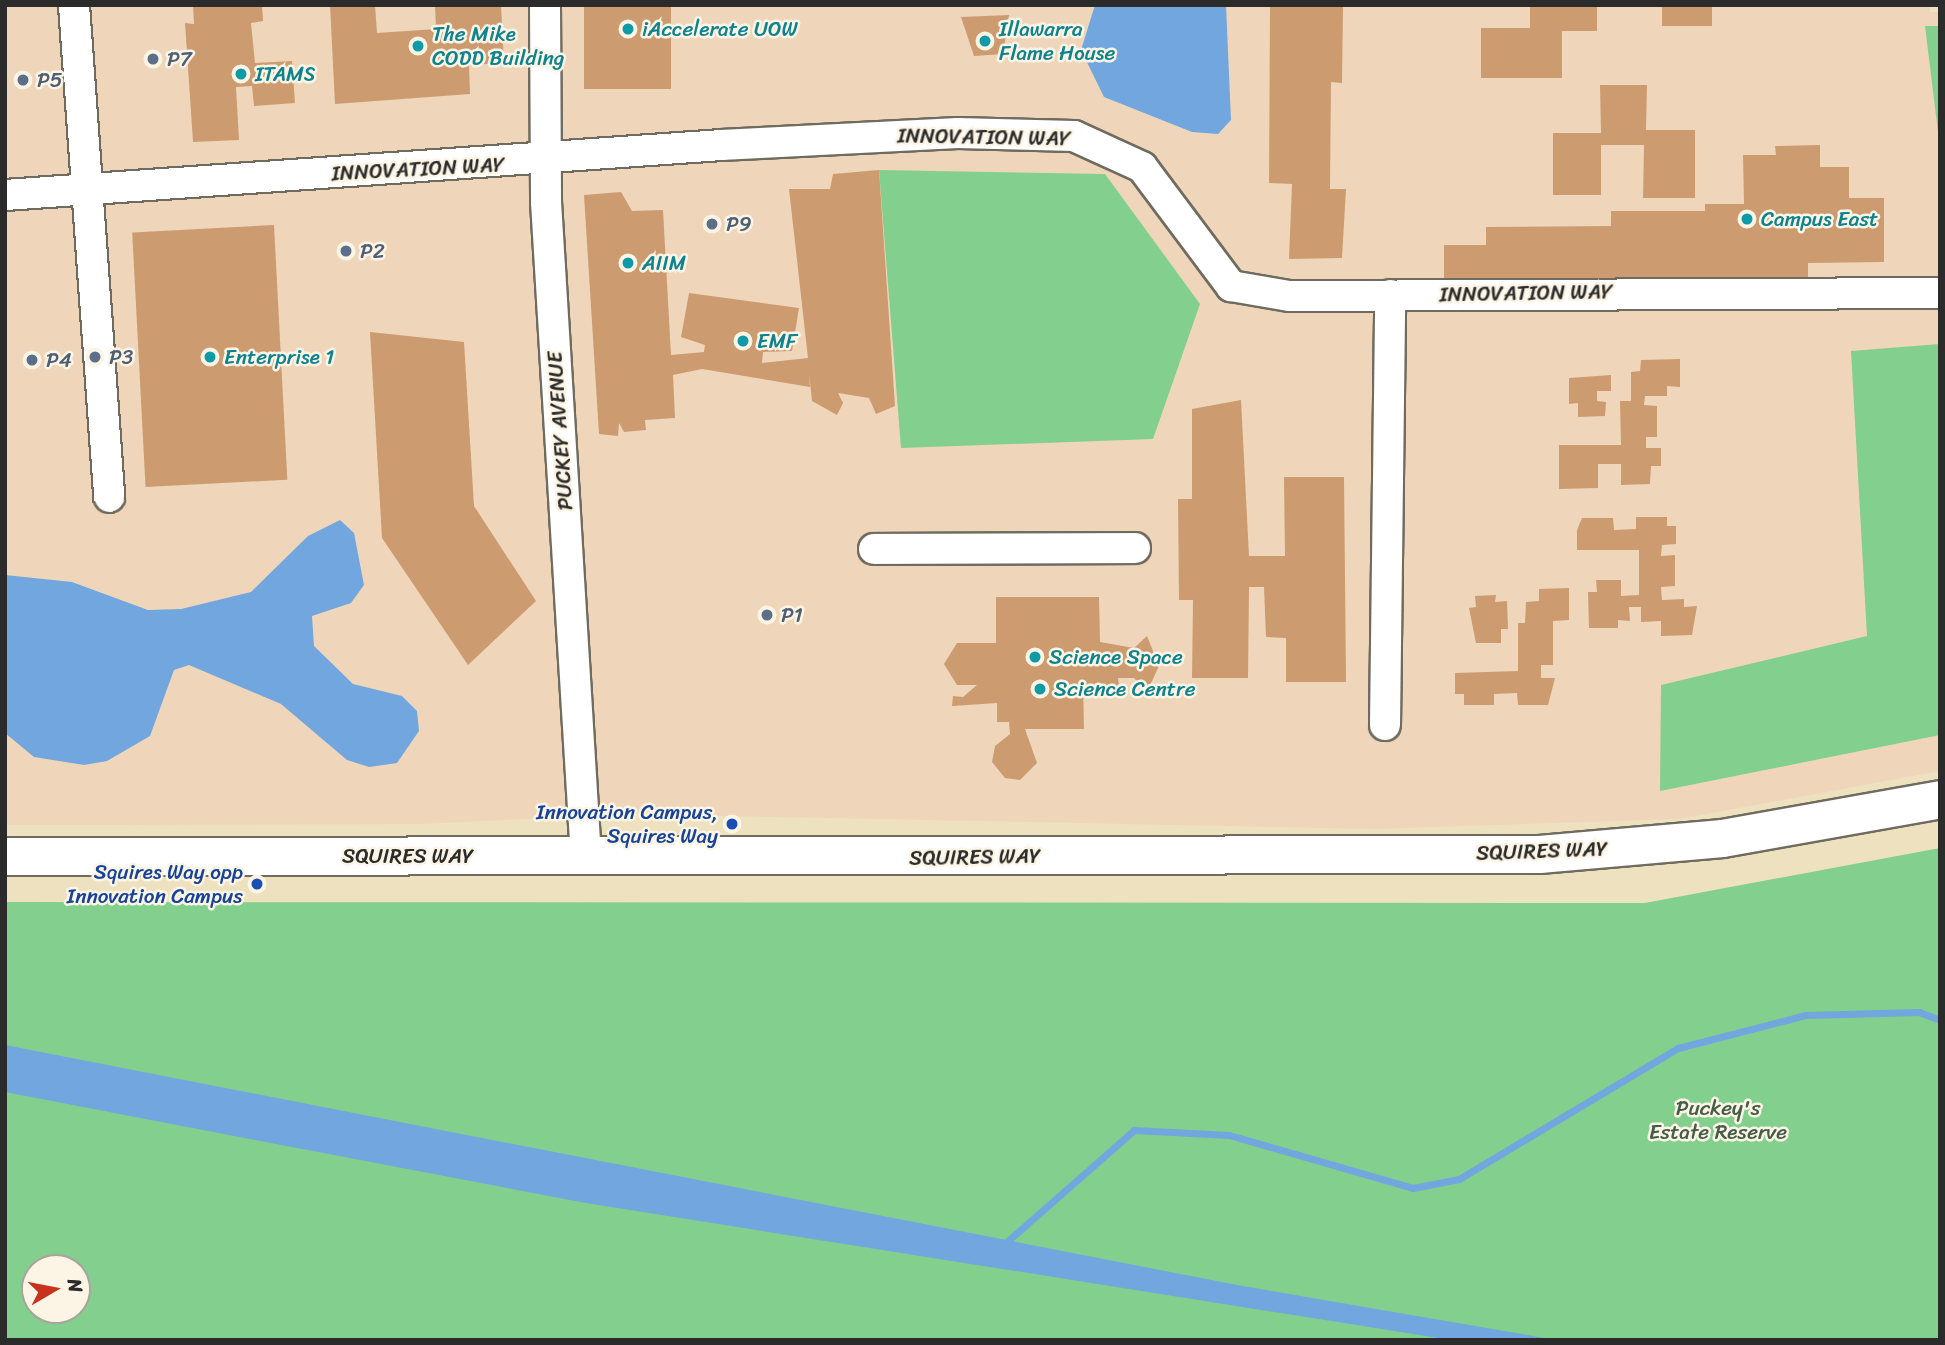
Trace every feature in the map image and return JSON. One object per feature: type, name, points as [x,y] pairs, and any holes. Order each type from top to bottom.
[{"type":"main road","name":"SQUIRES WAY","points":[[5,856],[1539,854],[1721,838],[1940,799]]},
{"type":"street","points":[[74,5],[109,497]]},
{"type":"street","name":"PUCKEY AVENUE","points":[[545,5],[546,161],[586,857]]},
{"type":"street","name":"INNOVATION WAY","points":[[5,195],[958,132],[1074,136],[1142,167],[1231,286],[1289,296],[1940,293]]},
{"type":"street","points":[[1385,725],[1390,295]]},
{"type":"street","points":[[874,549],[1135,548]]},
{"type":"shaded area","points":[[5,5],[1929,5],[1930,12],[1940,12],[1940,771],[1680,819],[1375,829],[628,814],[422,824],[5,825]]},
{"type":"green space","points":[[1925,26],[1940,26],[1940,148]]},
{"type":"green space","points":[[879,170],[1105,174],[1200,304],[1153,439],[901,448]]},
{"type":"green space","points":[[1940,344],[1940,735],[1660,791],[1661,685],[1867,636],[1851,351]]},
{"type":"green space","name":"Puckey's Estate Reserve","points":[[1940,848],[1940,1340],[5,1340],[5,902],[1645,903]]},
{"type":"water","points":[[1095,5],[1226,5],[1231,120],[1218,134],[1192,132],[1104,97],[1081,50]]},
{"type":"water","points":[[340,520],[354,533],[364,585],[351,603],[312,616],[314,646],[353,684],[402,696],[417,711],[419,731],[397,763],[369,767],[347,760],[281,704],[189,665],[174,670],[150,736],[107,761],[84,765],[34,757],[5,733],[5,575],[72,582],[148,610],[181,609],[251,592],[308,536]]},
{"type":"water","points":[[5,1045],[1237,1285],[1556,1340],[1451,1340],[586,1203],[5,1092]]},
{"type":"building","name":"ITAMS","points":[[193,5],[262,5],[263,21],[251,23],[255,63],[292,61],[295,103],[254,106],[252,86],[236,87],[239,140],[193,142],[185,23],[194,24]]},
{"type":"building","name":"The Mike CODD Building","points":[[330,5],[375,5],[377,33],[436,29],[435,5],[501,5],[504,63],[469,65],[470,94],[335,104]]},
{"type":"building","name":"iAccelerate UOW","points":[[584,5],[671,5],[671,89],[584,89]]},
{"type":"building","points":[[1270,5],[1343,7],[1342,83],[1331,82],[1330,189],[1346,189],[1342,258],[1289,259],[1292,184],[1269,183]]},
{"type":"building","points":[[1530,5],[1597,5],[1597,31],[1562,31],[1562,78],[1481,78],[1481,28],[1530,28]]},
{"type":"building","points":[[1662,5],[1712,5],[1712,26],[1662,26]]},
{"type":"building","name":"Illawarra Flame House","points":[[1009,15],[1003,54],[974,56],[961,17]]},
{"type":"building","points":[[1600,85],[1647,85],[1646,130],[1695,130],[1695,198],[1643,198],[1644,145],[1601,145],[1601,195],[1553,195],[1553,133],[1601,133]]},
{"type":"building","name":"Campus East","points":[[1820,145],[1820,167],[1849,167],[1849,198],[1884,198],[1884,262],[1808,263],[1808,277],[1444,279],[1444,245],[1486,245],[1486,227],[1611,226],[1611,211],[1705,211],[1705,204],[1744,204],[1743,155],[1776,155],[1775,146]]},
{"type":"building","points":[[879,170],[895,406],[876,414],[869,398],[838,393],[843,403],[837,415],[812,401],[809,373],[810,387],[702,369],[673,375],[675,418],[645,420],[646,430],[624,432],[619,423],[618,436],[599,434],[584,195],[621,192],[632,211],[663,210],[671,355],[704,352],[705,345],[681,337],[689,293],[799,308],[792,351],[763,352],[762,363],[808,358],[789,189],[830,189],[833,174]]},
{"type":"building","name":"Enterprise 1","points":[[274,225],[287,480],[146,487],[132,232]]},
{"type":"building","points":[[370,332],[464,342],[474,506],[536,601],[468,665],[382,538]]},
{"type":"building","points":[[1680,359],[1680,387],[1667,386],[1667,396],[1645,396],[1644,405],[1657,406],[1657,437],[1646,437],[1646,448],[1661,448],[1661,466],[1651,466],[1650,484],[1621,485],[1621,464],[1598,464],[1598,488],[1559,489],[1559,445],[1621,445],[1620,401],[1631,401],[1631,372],[1640,371],[1641,360]]},
{"type":"building","points":[[1611,375],[1611,391],[1597,391],[1597,401],[1606,402],[1605,416],[1578,417],[1578,403],[1569,404],[1569,378]]},
{"type":"building","points":[[1241,400],[1249,556],[1285,556],[1284,477],[1344,477],[1346,682],[1286,682],[1286,638],[1266,637],[1264,587],[1249,587],[1248,678],[1192,678],[1193,600],[1179,600],[1178,499],[1192,499],[1192,409]]},
{"type":"building","points":[[1636,517],[1667,517],[1667,526],[1676,526],[1676,544],[1662,545],[1661,556],[1675,555],[1675,586],[1661,587],[1662,600],[1684,599],[1684,607],[1697,606],[1692,635],[1661,636],[1661,621],[1641,622],[1641,607],[1629,607],[1630,621],[1618,620],[1618,628],[1589,628],[1588,592],[1597,592],[1596,580],[1621,580],[1621,596],[1639,595],[1639,550],[1577,550],[1577,530],[1582,518],[1613,518],[1614,530],[1636,529]]},
{"type":"building","points":[[1569,588],[1569,620],[1553,621],[1553,665],[1541,665],[1541,678],[1555,678],[1548,705],[1518,705],[1517,693],[1494,694],[1494,705],[1464,705],[1464,694],[1455,694],[1455,673],[1518,671],[1518,623],[1525,623],[1526,602],[1539,601],[1539,589]]},
{"type":"building","points":[[1496,595],[1495,602],[1507,601],[1508,629],[1501,629],[1501,643],[1476,643],[1469,608],[1476,607],[1475,596]]},
{"type":"building","name":"Science Centre","points":[[996,597],[1099,597],[1100,642],[1134,648],[1147,636],[1159,666],[1147,692],[1134,678],[1118,678],[1119,686],[1083,686],[1084,729],[1025,729],[1037,763],[1020,780],[1005,778],[992,762],[995,746],[1010,734],[1009,722],[997,722],[997,703],[952,706],[953,696],[963,697],[977,685],[957,685],[944,664],[957,643],[996,643]]},
{"type":"waterway","points":[[1002,1246],[1134,1130],[1229,1135],[1413,1188],[1459,1179],[1678,1048],[1806,1015],[1919,1012],[1940,1020]]},
{"type":"place","name":"iAccelerate UOW","points":[[628,29]]},
{"type":"place","name":"Illawarra Flame House","points":[[985,41]]},
{"type":"place","name":"The Mike CODD Building","points":[[418,46]]},
{"type":"place","name":"P7","points":[[153,59]]},
{"type":"place","name":"ITAMS","points":[[241,74]]},
{"type":"place","name":"P5","points":[[23,80]]},
{"type":"place","name":"Campus East","points":[[1747,219]]},
{"type":"place","name":"P9","points":[[712,224]]},
{"type":"place","name":"P2","points":[[346,251]]},
{"type":"place","name":"AIIM","points":[[628,263]]},
{"type":"place","name":"EMF","points":[[743,341]]},
{"type":"place","name":"P3","points":[[95,357]]},
{"type":"place","name":"Enterprise 1","points":[[210,357]]},
{"type":"place","name":"P4","points":[[32,360]]},
{"type":"place","name":"P1","points":[[767,615]]},
{"type":"place","name":"Science Space","points":[[1035,657]]},
{"type":"place","name":"Science Centre","points":[[1040,689]]},
{"type":"place","name":"Innovation Campus, Squires Way","points":[[732,824]]},
{"type":"place","name":"Squires Way opp Innovation Campus","points":[[257,884]]}]
